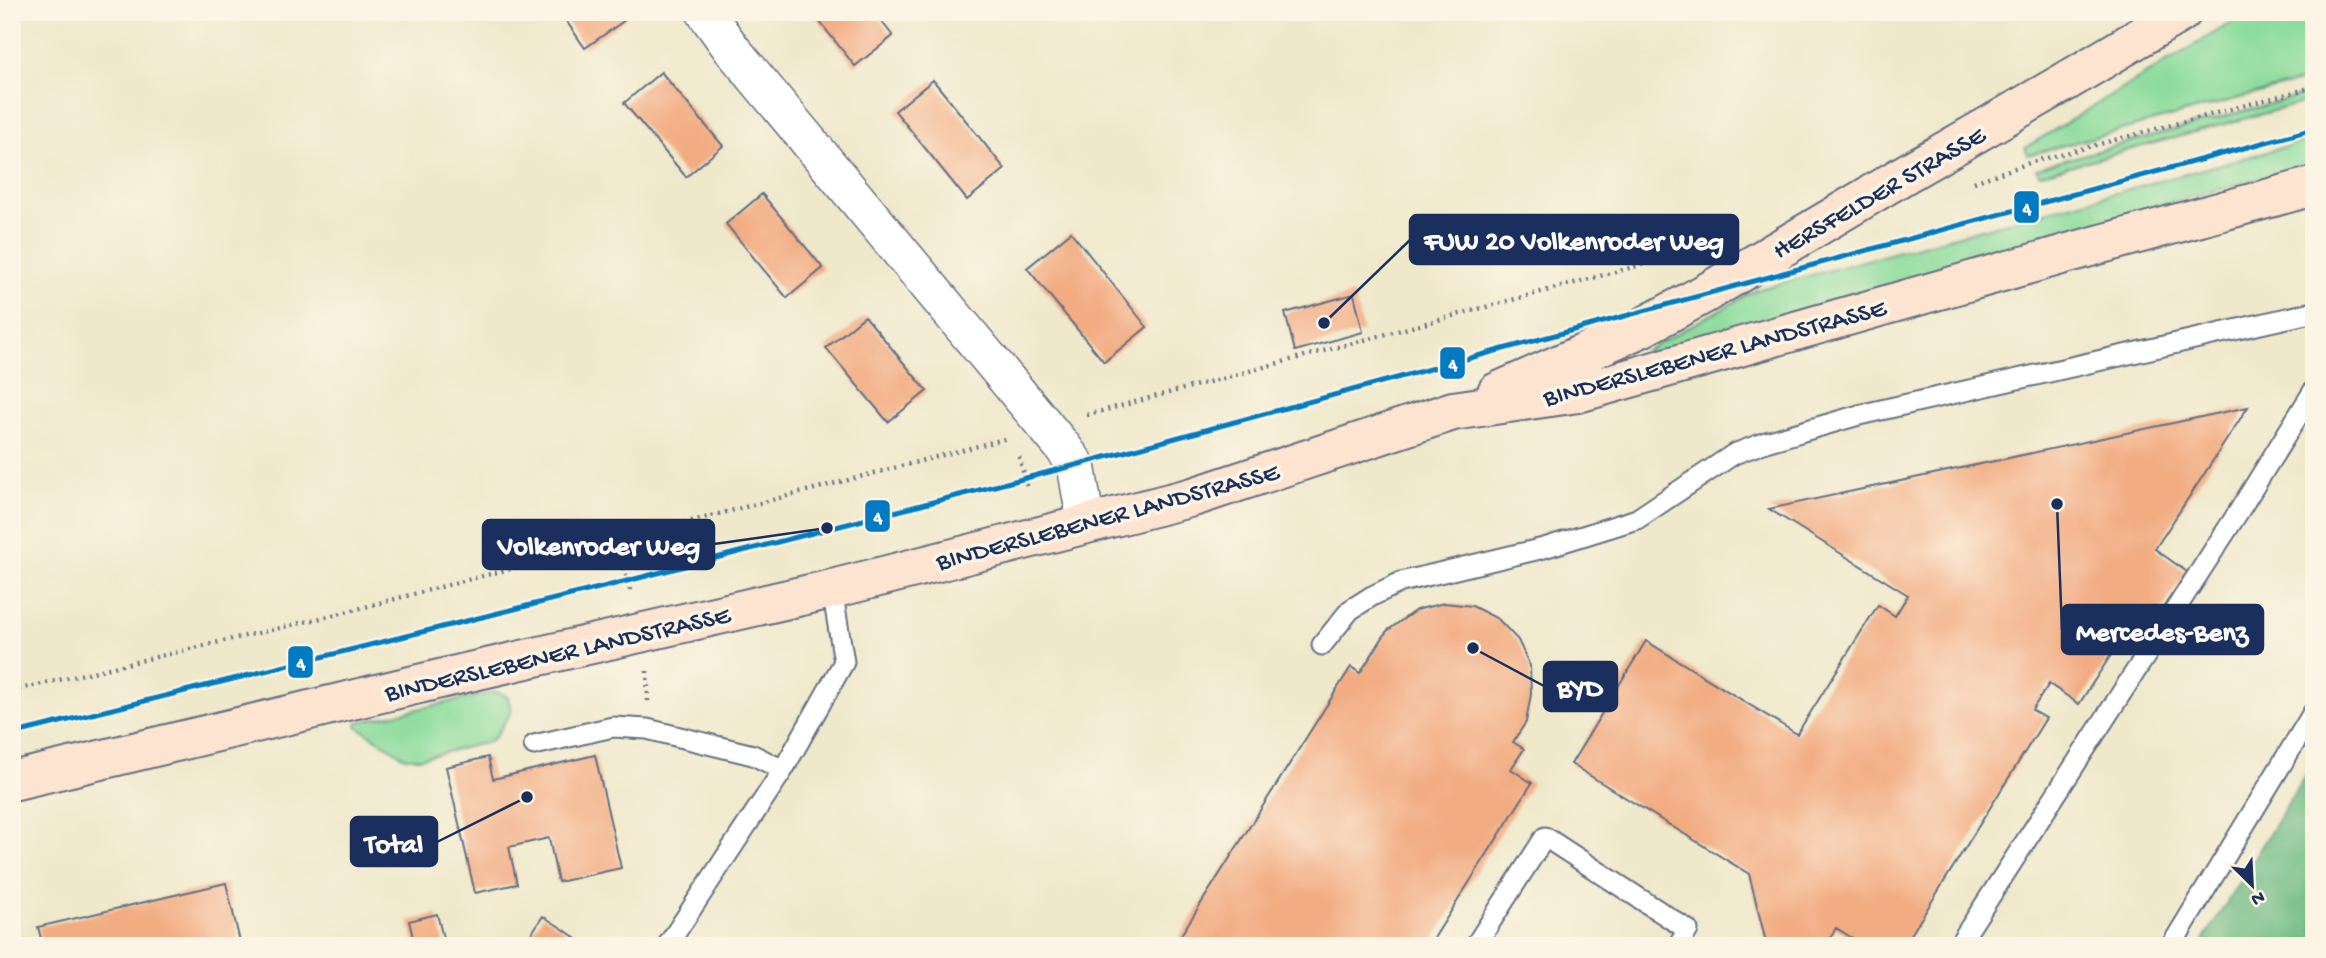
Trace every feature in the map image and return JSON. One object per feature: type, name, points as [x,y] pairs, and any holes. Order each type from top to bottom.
[{"type":"main road","name":"HERSFELDER STRASSE","points":[[1453,411],[1641,327],[1706,293],[2182,12]]},
{"type":"main road","name":"BINDERSLEBENER LANDSTRASSE","points":[[12,781],[832,589],[1193,497],[1453,411],[1578,393],[2071,252],[2314,186]]},
{"type":"street","points":[[705,12],[730,48],[1030,431],[1076,465],[1086,523]]},
{"type":"lane","points":[[1322,645],[1350,610],[1401,582],[1544,548],[1637,519],[1734,454],[1766,442],[1859,415],[2314,312]]},
{"type":"lane","points":[[1958,946],[2314,390]]},
{"type":"lane","points":[[667,946],[783,770],[844,662],[832,589]]},
{"type":"lane","points":[[2171,946],[2314,711]]},
{"type":"lane","points":[[534,745],[613,727],[647,729],[753,755],[783,770]]},
{"type":"lane","points":[[1475,946],[1545,837],[1688,930],[1678,946]]},
{"type":"path","points":[[1967,184],[2032,162],[2314,87]]},
{"type":"path","points":[[12,691],[334,615],[617,541],[1701,249]]},
{"type":"path","points":[[1028,489],[1030,431]]},
{"type":"path","points":[[617,541],[631,596]]},
{"type":"green space","points":[[2249,12],[2314,12],[2314,78],[2028,155],[2025,148]]},
{"type":"green space","points":[[2314,92],[2314,100],[2039,174],[2037,169],[2050,164]]},
{"type":"green space","points":[[2314,139],[2314,164],[2026,242],[1996,264],[1641,357],[1643,352],[1756,290]]},
{"type":"green space","points":[[496,692],[507,696],[512,710],[495,737],[488,742],[421,758],[406,758],[357,726],[358,722]]},
{"type":"green space","points":[[2314,761],[2314,946],[2200,946],[2203,941]]},
{"type":"building","points":[[560,12],[619,12],[625,20],[585,48]]},
{"type":"building","points":[[812,12],[874,12],[893,36],[855,66]]},
{"type":"building","points":[[661,72],[723,146],[686,177],[624,103]]},
{"type":"building","points":[[933,80],[1005,169],[967,200],[895,111]]},
{"type":"building","points":[[762,194],[823,268],[787,298],[726,224]]},
{"type":"building","points":[[1071,232],[1147,327],[1104,362],[1027,268]]},
{"type":"building","points":[[1354,294],[1363,332],[1295,351],[1285,313]]},
{"type":"building","points":[[865,316],[927,391],[888,422],[826,348]]},
{"type":"building","points":[[2248,407],[2155,549],[2187,572],[2150,627],[2135,618],[2079,704],[2049,684],[2032,710],[2046,718],[1904,946],[1865,946],[1836,928],[1825,946],[1767,946],[1749,874],[1571,764],[1646,641],[1797,734],[1878,605],[1895,616],[1908,595],[1769,509]]},
{"type":"building","points":[[1444,603],[1472,606],[1498,619],[1518,640],[1530,666],[1531,694],[1526,722],[1513,742],[1524,749],[1511,769],[1532,783],[1429,946],[1174,946],[1351,667],[1360,673],[1387,631],[1416,610]]},
{"type":"building","points":[[595,755],[621,868],[558,882],[549,838],[509,847],[517,884],[475,893],[446,767],[488,757],[493,779]]},
{"type":"building","points":[[226,883],[241,946],[43,946],[38,927]]},
{"type":"building","points":[[437,914],[445,946],[415,946],[409,921]]},
{"type":"building","points":[[543,916],[566,931],[587,946],[523,946]]},
{"type":"transit line","name":"4","points":[[12,734],[627,581],[1076,465],[2314,129]]},
{"type":"place","name":"FUW 20 Volkenroder Weg","points":[[1324,323]]},
{"type":"place","name":"Mercedes-Benz","points":[[2057,504]]},
{"type":"place","name":"Volkenroder Weg","points":[[827,528]]},
{"type":"place","name":"BYD","points":[[1473,648]]},
{"type":"place","name":"Total","points":[[527,797]]}]
